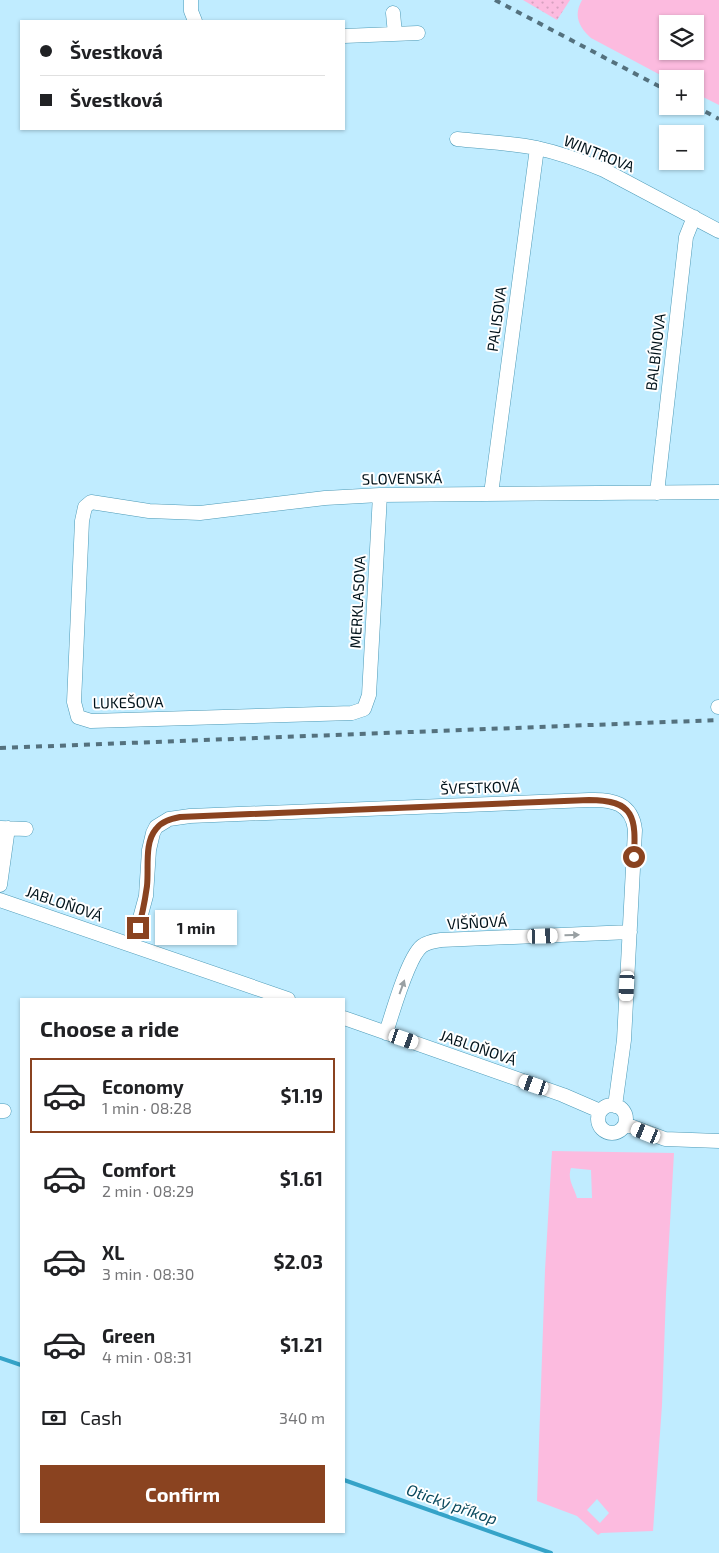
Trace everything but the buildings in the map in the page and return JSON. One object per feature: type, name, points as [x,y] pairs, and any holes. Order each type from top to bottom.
[{"type":"street","points":[[191,0],[190,11],[194,20]]},
{"type":"street","points":[[393,13],[395,34]]},
{"type":"street","points":[[345,36],[418,33]]},
{"type":"street","name":"WINTROVA","points":[[456,139],[511,144],[560,154],[604,170],[719,231]]},
{"type":"street","name":"PALISOVA","points":[[491,494],[537,148]]},
{"type":"street","name":"BALBÍNOVA","points":[[656,493],[686,237],[694,217]]},
{"type":"street","name":"SLOVENSKÁ","points":[[87,504],[96,502],[165,513],[200,513],[325,498],[380,495],[719,492]]},
{"type":"street","name":"MERKLASOVA","points":[[364,709],[369,695],[380,495]]},
{"type":"street","name":"LUKEŠOVA","points":[[87,504],[82,521],[74,692],[75,709],[78,717],[87,721],[100,721],[352,713],[364,709]]},
{"type":"street","name":"ŠVESTKOVÁ","points":[[133,944],[146,896],[151,841],[156,827],[169,819],[190,816],[589,800],[606,800],[620,804],[631,815],[634,824],[623,1053],[616,1106]]},
{"type":"street","points":[[0,885],[4,828],[26,829]]},
{"type":"street","name":"JABLOŇOVÁ","points":[[0,900],[133,944],[285,998]]},
{"type":"street","name":"VIŠŇOVÁ","points":[[386,1033],[411,962],[419,949],[428,943],[441,940],[630,932]]},
{"type":"street","name":"JABLOŇOVÁ","points":[[345,1018],[563,1095],[600,1111]]},
{"type":"street","points":[[607,1106],[616,1106],[624,1112],[625,1124],[618,1132],[606,1132],[598,1123],[598,1116],[600,1111],[607,1106]]},
{"type":"street","points":[[625,1124],[665,1139],[719,1141]]},
{"type":"shaded area","points":[[523,0],[570,0],[557,20]]},
{"type":"shaded area","points":[[582,0],[719,0],[719,105],[704,98],[704,70],[659,70],[659,74],[591,38],[583,30],[579,21],[578,11]]},
{"type":"shaded area","points":[[552,1151],[674,1153],[662,1405],[653,1531],[601,1533],[598,1535],[577,1516],[537,1501],[545,1270]],"holes":[[[571,1168],[591,1170],[592,1198],[577,1198],[570,1180]],[[597,1499],[609,1513],[600,1523],[587,1510]]]},
{"type":"waterway","name":"Otický příkop","points":[[0,1358],[20,1365]]},
{"type":"waterway","name":"Otický příkop","points":[[345,1480],[551,1553]]},
{"type":"railway","points":[[495,0],[659,86]]},
{"type":"railway","points":[[704,111],[719,119]]},
{"type":"railway","points":[[0,748],[719,720]]},
{"type":"route","points":[[138,928],[146,896],[149,850],[153,833],[156,827],[162,823],[169,819],[180,817],[606,800],[620,804],[631,815],[635,830],[634,857]]}]
